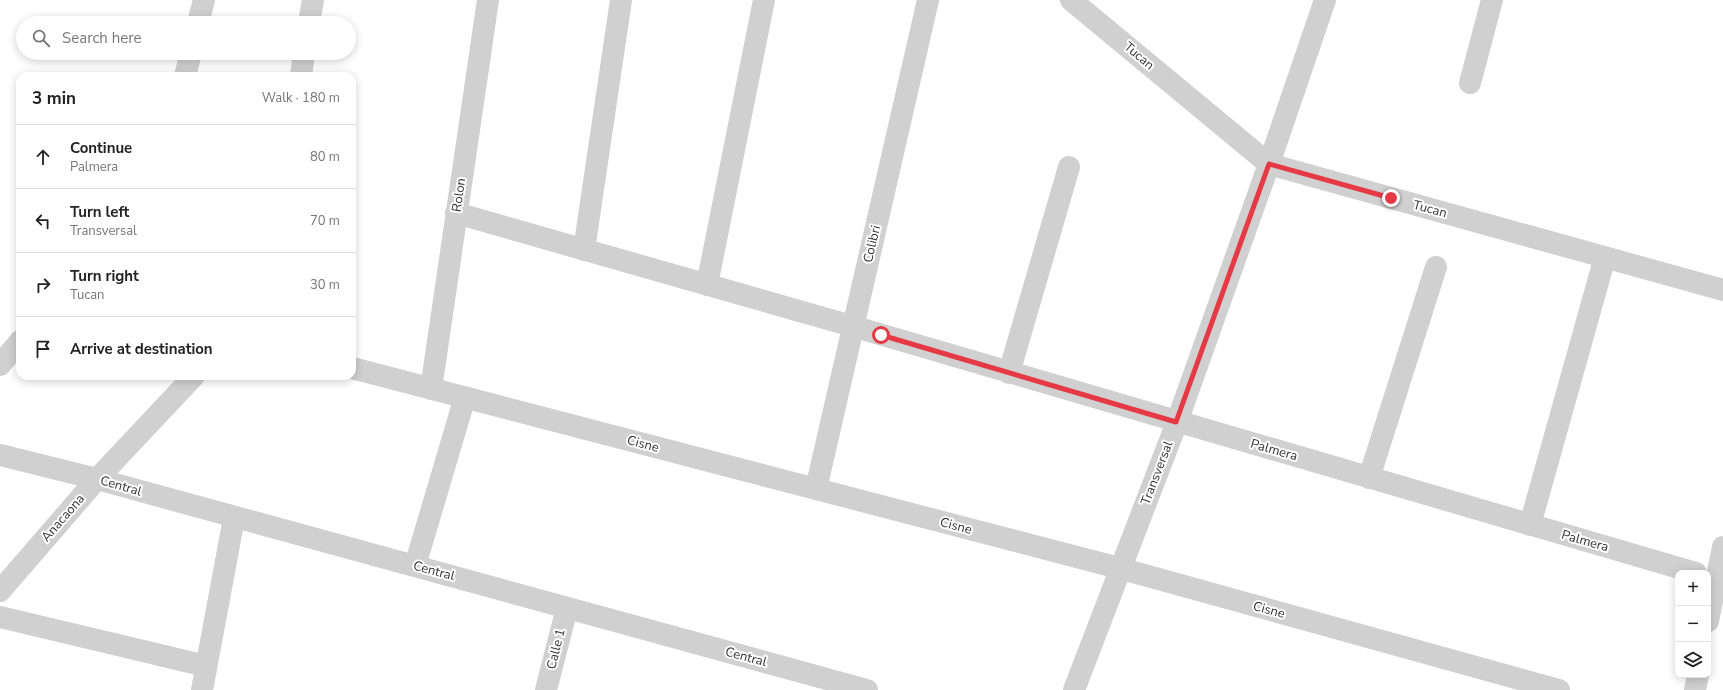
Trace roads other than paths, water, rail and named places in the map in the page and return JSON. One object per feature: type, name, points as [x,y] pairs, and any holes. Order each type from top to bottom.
[{"type":"street","points":[[200,16],[204,0]]},
{"type":"street","points":[[310,16],[313,0]]},
{"type":"street","name":"Rolon","points":[[431,389],[488,0]]},
{"type":"street","points":[[584,250],[621,0]]},
{"type":"street","points":[[707,285],[764,0]]},
{"type":"street","name":"Colibri","points":[[816,489],[852,326],[928,0]]},
{"type":"street","name":"Tucan","points":[[1071,0],[1269,164],[1723,290]]},
{"type":"street","name":"Transversal","points":[[1074,690],[1119,568],[1176,422],[1269,164],[1325,0]]},
{"type":"street","points":[[1470,82],[1492,0]]},
{"type":"street","points":[[186,72],[189,60]]},
{"type":"street","points":[[302,72],[303,60]]},
{"type":"street","points":[[1010,373],[1069,167]]},
{"type":"street","name":"Palmera","points":[[456,213],[852,326],[1176,422],[1687,570]]},
{"type":"street","points":[[1530,525],[1605,257]]},
{"type":"street","points":[[1369,478],[1436,267]]},
{"type":"street","points":[[0,365],[16,346]]},
{"type":"street","name":"Cisne","points":[[356,369],[1119,568],[1559,690]]},
{"type":"street","name":"Anacaona","points":[[0,591],[97,479],[190,380]]},
{"type":"street","points":[[415,566],[465,397]]},
{"type":"street","name":"Central","points":[[0,455],[97,479],[234,518],[415,566],[866,690]]},
{"type":"street","points":[[202,690],[234,518]]},
{"type":"street","points":[[1711,577],[1723,547]]},
{"type":"street","name":"Calle 1","points":[[546,690],[567,608]]},
{"type":"street","points":[[0,617],[206,666]]},
{"type":"street","points":[[1695,690],[1697,678]]}]
